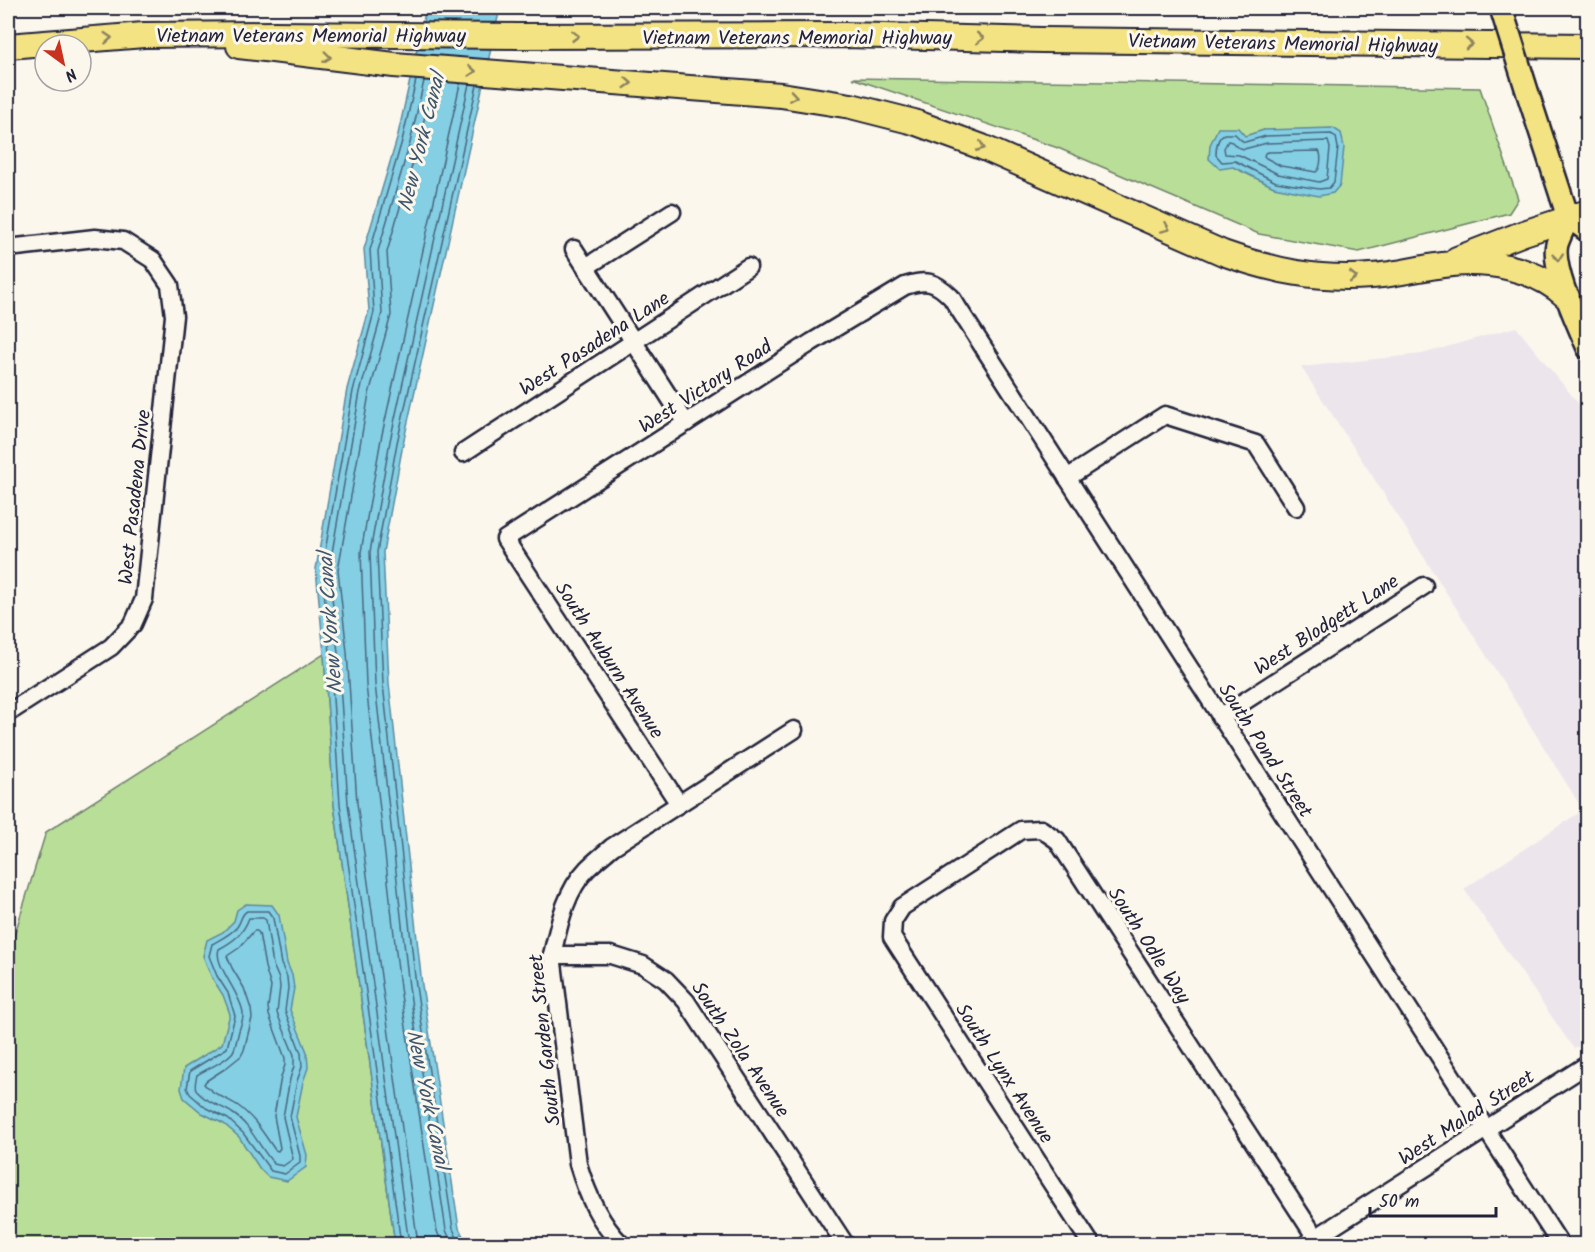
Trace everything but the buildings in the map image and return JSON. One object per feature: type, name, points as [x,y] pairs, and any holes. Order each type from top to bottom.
[{"type":"highway","name":"Vietnam Veterans Memorial Highway","points":[[8,46],[144,35],[398,34],[845,35],[1042,40],[1587,46]]},
{"type":"highway","points":[[144,35],[394,65],[781,94],[851,106],[914,122],[982,147],[1223,253],[1256,265],[1293,274],[1329,277],[1371,276],[1444,265],[1474,263],[1500,265],[1529,272],[1567,297]]},
{"type":"highway","points":[[1444,265],[1524,232],[1581,220]]},
{"type":"main road","points":[[1501,8],[1528,94],[1581,220],[1557,245],[1559,271],[1587,348]]},
{"type":"street","points":[[586,267],[672,212]]},
{"type":"street","name":"West Pasadena Drive","points":[[8,248],[95,238],[123,241],[153,260],[170,285],[174,316],[144,599],[133,624],[111,647],[8,713]]},
{"type":"street","points":[[574,249],[686,423]]},
{"type":"street","name":"West Pasadena Lane","points":[[463,453],[748,267]]},
{"type":"street","name":"West Victory Road","points":[[506,539],[812,342],[905,286],[920,281],[933,284]]},
{"type":"street","name":"South Pond Street","points":[[933,284],[951,297],[1560,1245]]},
{"type":"street","points":[[1067,478],[1165,415],[1256,444],[1296,507]]},
{"type":"street","name":"South Auburn Avenue","points":[[506,539],[679,804]]},
{"type":"street","name":"West Blodgett Lane","points":[[1220,717],[1424,586]]},
{"type":"street","name":"South Garden Street","points":[[621,1245],[604,1224],[593,1205],[584,1186],[578,1164],[552,955],[558,926],[568,897],[586,870],[612,847],[794,730]]},
{"type":"street","name":"South Odle Way","points":[[893,921],[902,906],[1021,830],[1041,829],[1057,840],[1311,1241]]},
{"type":"street","name":"South Lynx Avenue","points":[[893,921],[892,937],[1091,1245]]},
{"type":"street","name":"South Zola Avenue","points":[[552,955],[611,955],[643,965],[666,980],[686,1000],[845,1245]]},
{"type":"street","name":"West Malad Street","points":[[1311,1241],[1587,1064]]},
{"type":"shaded area","points":[[1516,327],[1587,414],[1588,1040],[1574,1049],[1464,889],[1583,810],[1301,367],[1422,354]]},
{"type":"green space","points":[[852,78],[1480,88],[1518,199],[1509,213],[1359,252],[1259,234],[1058,148]],"holes":[[[1264,130],[1274,187],[1233,167],[1245,136]]]},
{"type":"green space","points":[[324,654],[334,805],[395,1244],[8,1244],[8,956],[46,832]]},
{"type":"water","name":"New York Canal","points":[[426,8],[500,8],[403,444],[383,552],[389,683],[422,985],[459,1228],[467,1244],[395,1244],[334,805],[316,569],[347,389],[369,310],[364,249],[397,139]]},
{"type":"water","points":[[1218,128],[1238,128],[1245,136],[1264,130],[1333,128],[1341,133],[1344,147],[1340,185],[1333,193],[1319,196],[1274,187],[1233,167],[1220,169],[1209,159],[1210,145]]},
{"type":"water","points":[[246,904],[272,905],[279,915],[287,963],[294,988],[290,1010],[307,1052],[308,1068],[296,1117],[307,1155],[306,1167],[287,1181],[268,1177],[239,1137],[224,1124],[202,1113],[184,1098],[181,1089],[184,1068],[222,1044],[230,1014],[203,956],[207,940],[223,932],[234,921],[237,910]]}]
